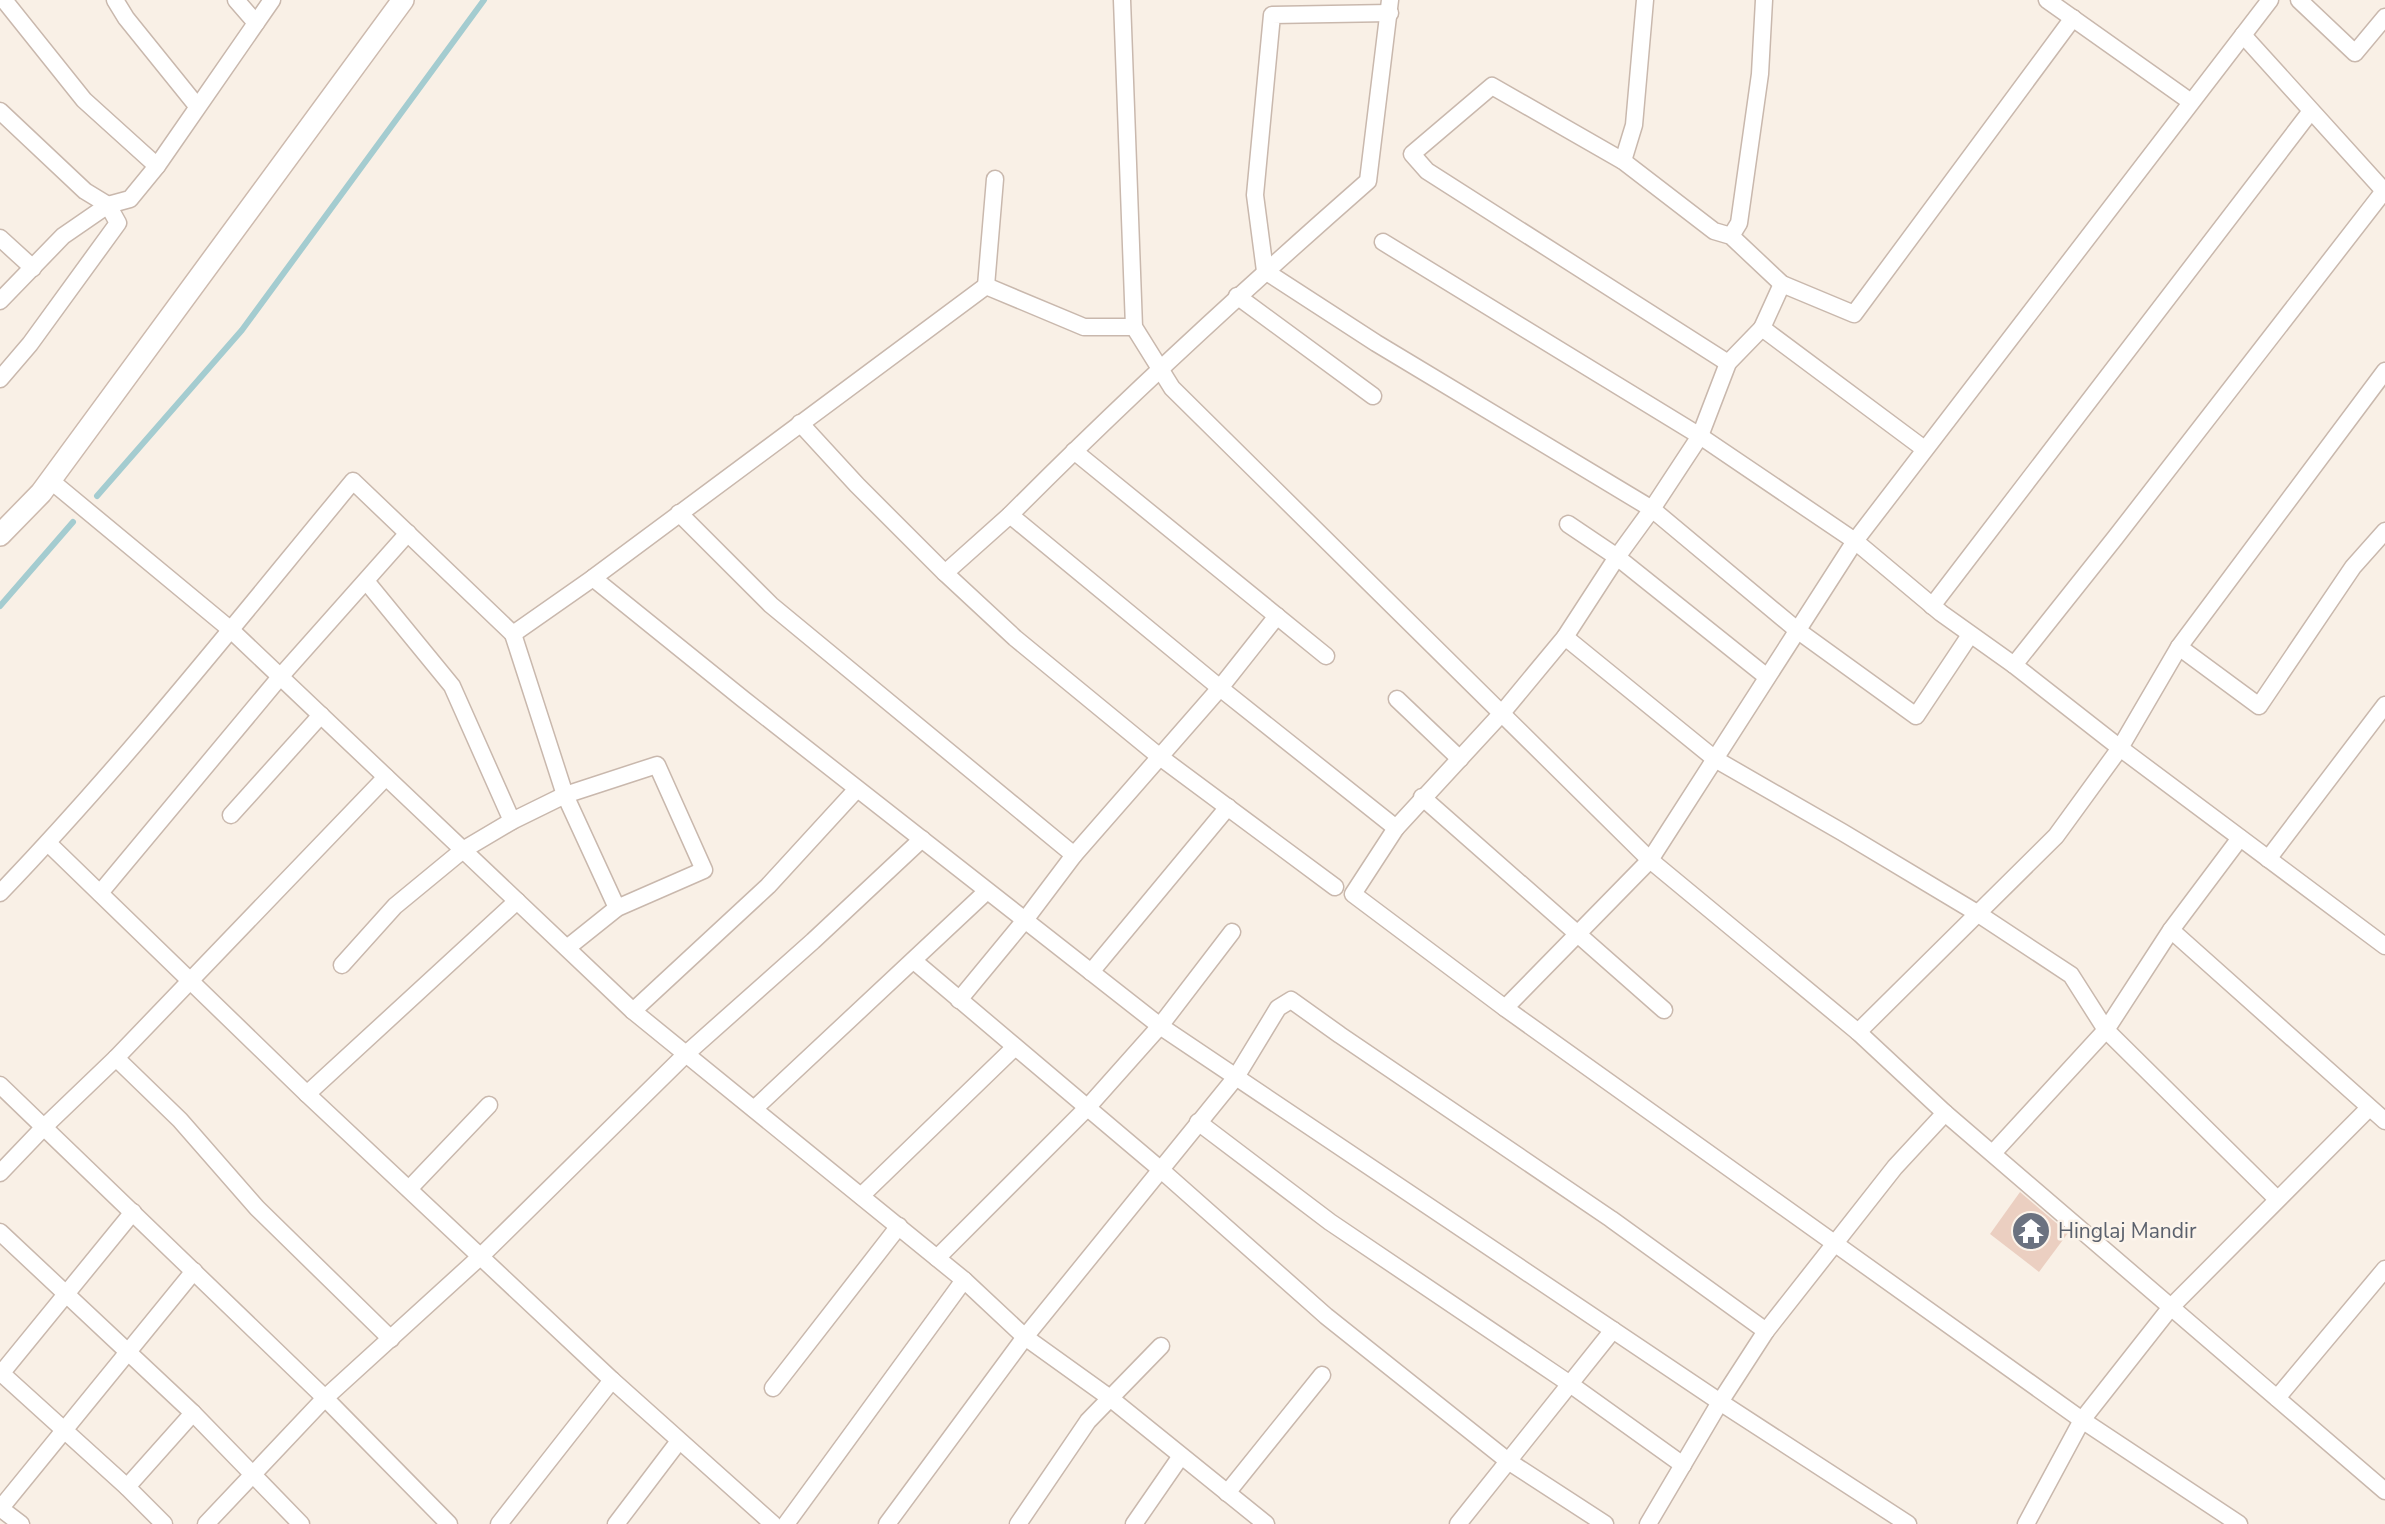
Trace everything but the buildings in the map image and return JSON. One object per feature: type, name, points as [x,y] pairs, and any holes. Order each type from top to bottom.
[{"type":"street","points":[[4,0],[84,100],[157,166]]},
{"type":"street","points":[[115,0],[125,18],[197,106]]},
{"type":"street","points":[[236,0],[256,23]]},
{"type":"street","points":[[0,301],[63,236],[108,205],[130,199],[157,166],[272,0]]},
{"type":"street","points":[[0,535],[41,493],[403,0]]},
{"type":"street","points":[[1122,0],[1134,327],[1172,388],[1650,860],[1858,1032],[1945,1113],[2385,1491]]},
{"type":"street","points":[[1623,161],[1634,125],[1645,0]]},
{"type":"street","points":[[1731,236],[1738,223],[1760,74],[1764,0]]},
{"type":"street","points":[[2047,0],[2191,102]]},
{"type":"street","points":[[1506,1008],[1650,860],[1855,541],[2270,0]]},
{"type":"street","points":[[2299,0],[2355,53],[2382,27]]},
{"type":"street","points":[[945,573],[1010,515],[1237,296],[1265,271],[1368,181],[1390,6],[1272,15],[1255,195],[1265,271],[1376,343],[1652,509],[1797,630],[1916,716],[1970,635]]},
{"type":"street","points":[[1728,363],[1427,171],[1412,154],[1492,86],[1623,161],[1714,232],[1731,236],[1782,284],[1854,314],[2073,18]]},
{"type":"street","points":[[2014,665],[2385,192],[2243,35]]},
{"type":"street","points":[[0,111],[85,191],[108,205],[118,223],[30,344],[0,379]]},
{"type":"street","points":[[1933,606],[2311,111]]},
{"type":"street","points":[[513,634],[593,578],[986,286],[995,179]]},
{"type":"street","points":[[0,238],[33,268]]},
{"type":"street","points":[[1383,243],[1700,436],[1855,541],[1970,635],[2014,665],[2120,748],[2385,946]]},
{"type":"street","points":[[1782,284],[1762,328],[1728,363],[1700,436],[1565,637],[1502,713],[1396,828],[1353,894],[1506,1008],[2082,1420],[2239,1524]]},
{"type":"street","points":[[986,286],[1084,327],[1134,327]]},
{"type":"street","points":[[1237,296],[1373,396]]},
{"type":"street","points":[[1762,328],[1919,445]]},
{"type":"street","points":[[1858,1032],[2056,836],[2120,748],[2179,648],[2385,371]]},
{"type":"street","points":[[800,423],[857,485],[1015,638],[1160,757],[1335,887]]},
{"type":"street","points":[[1074,451],[1326,656]]},
{"type":"street","points":[[50,480],[231,630],[633,1011],[964,1280],[1025,1337],[1110,1398],[1262,1523]]},
{"type":"street","points":[[0,893],[48,843],[231,630],[353,481],[513,634],[565,795],[617,908]]},
{"type":"street","points":[[679,513],[771,605],[1074,855]]},
{"type":"street","points":[[1010,515],[1220,688],[1396,828]]},
{"type":"street","points":[[1568,524],[1617,557],[1767,677]]},
{"type":"street","points":[[2179,648],[2259,706],[2353,567],[2385,531]]},
{"type":"street","points":[[100,893],[280,677],[408,533]]},
{"type":"street","points":[[593,578],[1160,1026],[1720,1402],[1908,1524]]},
{"type":"street","points":[[366,581],[452,686],[512,821]]},
{"type":"street","points":[[959,1000],[1026,920],[1074,855],[1220,688],[1277,616]]},
{"type":"street","points":[[1565,637],[1715,759],[1977,913],[2071,975],[2106,1030],[2277,1199]]},
{"type":"street","points":[[1397,699],[1460,759]]},
{"type":"street","points":[[2268,859],[2385,705]]},
{"type":"street","points":[[231,815],[321,715]]},
{"type":"street","points":[[342,965],[395,906],[463,850],[512,821],[565,795],[657,765],[704,870],[617,908],[566,948]]},
{"type":"street","points":[[0,1173],[116,1058],[386,777]]},
{"type":"street","points":[[633,1011],[768,886],[857,789]]},
{"type":"street","points":[[1422,797],[1664,1010]]},
{"type":"street","points":[[1091,972],[1228,807]]},
{"type":"street","points":[[1993,1153],[2106,1030],[2171,930],[2239,838]]},
{"type":"street","points":[[206,1524],[325,1398],[481,1256],[686,1054],[813,942],[922,839]]},
{"type":"street","points":[[48,843],[307,1094],[612,1380],[773,1524]]},
{"type":"street","points":[[754,1109],[988,891]]},
{"type":"street","points":[[307,1094],[517,901]]},
{"type":"street","points":[[2171,930],[2385,1121]]},
{"type":"street","points":[[937,1258],[1087,1108],[1160,1026],[1232,932]]},
{"type":"street","points":[[914,961],[1160,1169],[1326,1316],[1508,1461],[1605,1524]]},
{"type":"street","points":[[887,1524],[1025,1337],[1236,1077],[1279,1008],[1291,1000],[1611,1219],[1766,1331]]},
{"type":"street","points":[[861,1196],[1015,1047]]},
{"type":"street","points":[[116,1058],[180,1120],[257,1208],[391,1339]]},
{"type":"street","points":[[0,1085],[325,1398],[449,1524]]},
{"type":"street","points":[[409,1189],[489,1105]]},
{"type":"street","points":[[2026,1524],[2082,1420],[2171,1307],[2369,1108]]},
{"type":"street","points":[[1648,1524],[1720,1402],[1766,1331],[1895,1167],[1945,1113]]},
{"type":"street","points":[[1198,1122],[1330,1222],[1570,1384],[1683,1465]]},
{"type":"street","points":[[133,1212],[0,1374],[128,1487],[164,1524]]},
{"type":"street","points":[[773,1388],[899,1226]]},
{"type":"street","points":[[0,1232],[193,1413],[301,1524]]},
{"type":"street","points":[[2277,1398],[2385,1269]]},
{"type":"street","points":[[21,1524],[0,1508],[194,1270]]},
{"type":"street","points":[[786,1524],[964,1280]]},
{"type":"street","points":[[1458,1524],[1613,1330]]},
{"type":"street","points":[[1018,1524],[1088,1421],[1161,1346]]},
{"type":"street","points":[[1227,1493],[1322,1375]]},
{"type":"street","points":[[499,1524],[612,1380]]},
{"type":"street","points":[[128,1487],[193,1413]]},
{"type":"street","points":[[616,1524],[679,1441]]},
{"type":"street","points":[[1134,1524],[1181,1455]]},
{"type":"waterway","points":[[97,496],[242,330],[484,0]]},
{"type":"waterway","points":[[0,606],[73,522]]},
{"type":"place","name":"Hinglaj Mandir","points":[[2031,1231]]}]
